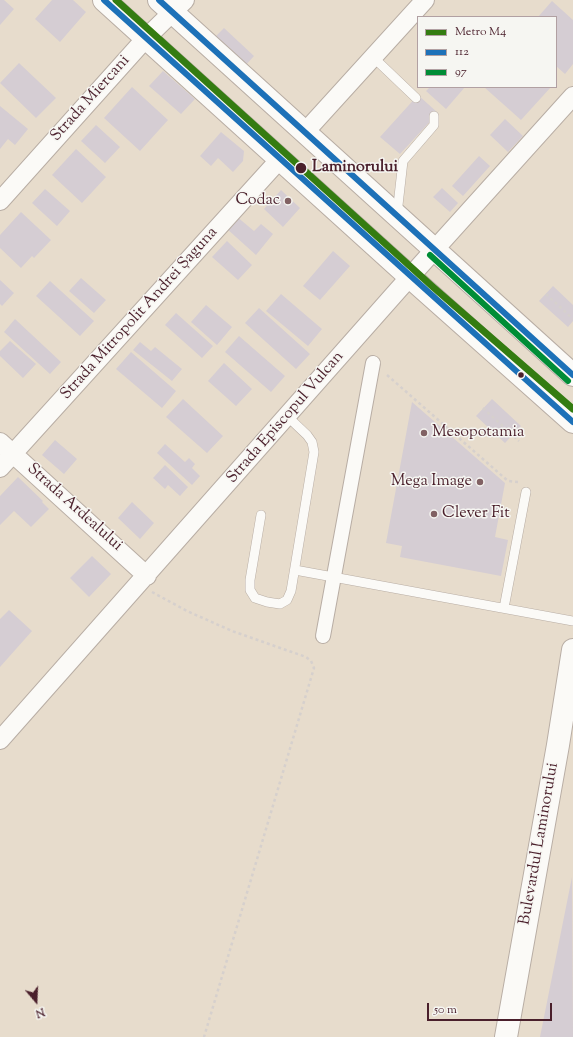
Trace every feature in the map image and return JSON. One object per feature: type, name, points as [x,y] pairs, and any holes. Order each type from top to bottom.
[{"type":"main road","points":[[104,0],[410,277],[573,422]]},
{"type":"main road","points":[[172,4],[305,132],[573,375]]},
{"type":"main road","name":"Bulevardul Laminorului","points":[[506,1037],[557,753],[573,650]]},
{"type":"street","points":[[305,132],[425,0]]},
{"type":"street","name":"Strada Miercani","points":[[0,201],[146,38],[172,4]]},
{"type":"street","name":"Strada Episcopul Vulcan","points":[[0,740],[148,583],[287,416],[434,249],[573,96]]},
{"type":"street","name":"Strada Mitropolit Andrei Șaguna","points":[[0,468],[280,160]]},
{"type":"street","points":[[323,636],[373,363]]},
{"type":"street","name":"Strada Ardealului","points":[[0,442],[148,583]]},
{"type":"lane","points":[[373,57],[416,98]]},
{"type":"lane","points":[[397,215],[403,161],[434,125],[434,116]]},
{"type":"lane","points":[[261,515],[250,580],[250,590],[255,598],[280,604],[287,600],[291,591],[314,452],[312,442],[307,435],[287,416]]},
{"type":"lane","points":[[504,608],[526,492]]},
{"type":"lane","points":[[295,570],[573,621]]},
{"type":"path","points":[[546,294],[573,319]]},
{"type":"path","points":[[373,363],[508,481],[527,484],[526,492]]},
{"type":"path","points":[[483,408],[519,440]]},
{"type":"path","points":[[148,583],[187,611],[232,631],[306,657],[311,661],[314,668],[204,1037]]},
{"type":"building","points":[[0,0],[4,0],[14,9],[0,25]]},
{"type":"building","points":[[52,0],[73,0],[86,12],[60,42],[35,19]]},
{"type":"building","points":[[552,1],[573,20],[573,64],[565,74],[557,67],[557,16],[539,16]]},
{"type":"building","points":[[224,28],[254,56],[244,67],[214,38]]},
{"type":"building","points":[[19,63],[56,98],[36,118],[0,83]]},
{"type":"building","points":[[163,71],[195,99],[181,114],[149,86]]},
{"type":"building","points":[[132,87],[168,120],[140,151],[104,118]]},
{"type":"building","points":[[429,88],[464,88],[446,109],[426,91]]},
{"type":"building","points":[[485,88],[550,88],[521,120]]},
{"type":"building","points":[[418,95],[438,113],[400,154],[380,137]]},
{"type":"building","points":[[0,106],[28,129],[15,145],[8,139],[0,149]]},
{"type":"building","points":[[505,119],[523,136],[508,152],[490,135]]},
{"type":"building","points":[[96,125],[120,147],[105,163],[81,141]]},
{"type":"building","points":[[221,132],[244,151],[243,161],[233,172],[218,158],[211,166],[200,156]]},
{"type":"building","points":[[76,149],[106,177],[82,203],[52,175]]},
{"type":"building","points":[[479,156],[490,166],[463,196],[452,186]]},
{"type":"building","points":[[442,188],[458,203],[450,212],[433,197]]},
{"type":"building","points":[[45,189],[70,211],[57,226],[32,203]]},
{"type":"building","points":[[281,190],[300,208],[283,227],[264,209]]},
{"type":"building","points":[[21,212],[51,240],[34,258],[32,256],[21,268],[0,248],[0,235]]},
{"type":"building","points":[[236,216],[254,231],[261,224],[273,234],[256,255],[226,228]]},
{"type":"building","points":[[227,241],[252,265],[238,280],[212,257]]},
{"type":"building","points":[[333,251],[350,266],[320,300],[303,286]]},
{"type":"building","points":[[81,278],[106,300],[94,313],[69,291]]},
{"type":"building","points":[[0,280],[14,293],[2,306],[0,304]]},
{"type":"building","points":[[50,281],[94,321],[80,336],[36,296]]},
{"type":"building","points":[[553,286],[573,305],[573,321],[568,327],[539,301]]},
{"type":"building","points":[[281,294],[322,329],[308,346],[266,311]]},
{"type":"building","points":[[206,305],[232,327],[217,345],[191,322]]},
{"type":"building","points":[[259,308],[310,354],[296,369],[245,323]]},
{"type":"building","points":[[176,313],[213,346],[202,358],[165,325]]},
{"type":"building","points":[[15,319],[61,362],[50,374],[4,332]]},
{"type":"building","points":[[239,336],[285,376],[271,392],[225,352]]},
{"type":"building","points":[[10,341],[36,364],[23,378],[0,356],[0,351]]},
{"type":"building","points":[[140,342],[151,351],[155,347],[182,369],[172,381],[133,350]]},
{"type":"building","points":[[131,352],[176,391],[162,408],[116,369]]},
{"type":"building","points":[[224,363],[252,389],[236,406],[208,381]]},
{"type":"building","points":[[183,399],[223,436],[207,453],[166,417]]},
{"type":"building","points":[[492,399],[521,426],[505,443],[476,416]]},
{"type":"building","points":[[412,402],[505,483],[495,537],[508,540],[501,576],[400,557],[402,546],[386,543]]},
{"type":"building","points":[[55,440],[77,459],[64,474],[42,455]]},
{"type":"building","points":[[165,444],[185,462],[189,458],[195,464],[192,468],[200,476],[192,485],[157,453]]},
{"type":"building","points":[[165,465],[188,487],[180,496],[168,485],[165,489],[153,478]]},
{"type":"building","points":[[18,477],[43,501],[42,502],[49,509],[31,527],[14,511],[0,525],[0,496]]},
{"type":"building","points":[[132,502],[154,523],[140,539],[118,518]]},
{"type":"building","points":[[92,556],[111,574],[89,597],[70,578]]},
{"type":"building","points":[[9,610],[32,631],[0,667],[0,619]]},
{"type":"building","points":[[572,877],[573,1037],[540,1037]]},
{"type":"metro line","name":"M4","points":[[116,0],[433,287],[573,409]]},
{"type":"transit line","name":"112","points":[[104,0],[573,422]]},
{"type":"transit line","name":"112","points":[[159,0],[573,375]]},
{"type":"transit line","name":"97","points":[[430,255],[568,381]]},
{"type":"place","name":"Laminorului","points":[[301,168]]},
{"type":"place","name":"Codac","points":[[288,201]]},
{"type":"place","name":"Mesopotamia","points":[[424,433]]},
{"type":"place","name":"Mega Image","points":[[480,482]]},
{"type":"place","name":"Clever Fit","points":[[434,514]]}]
